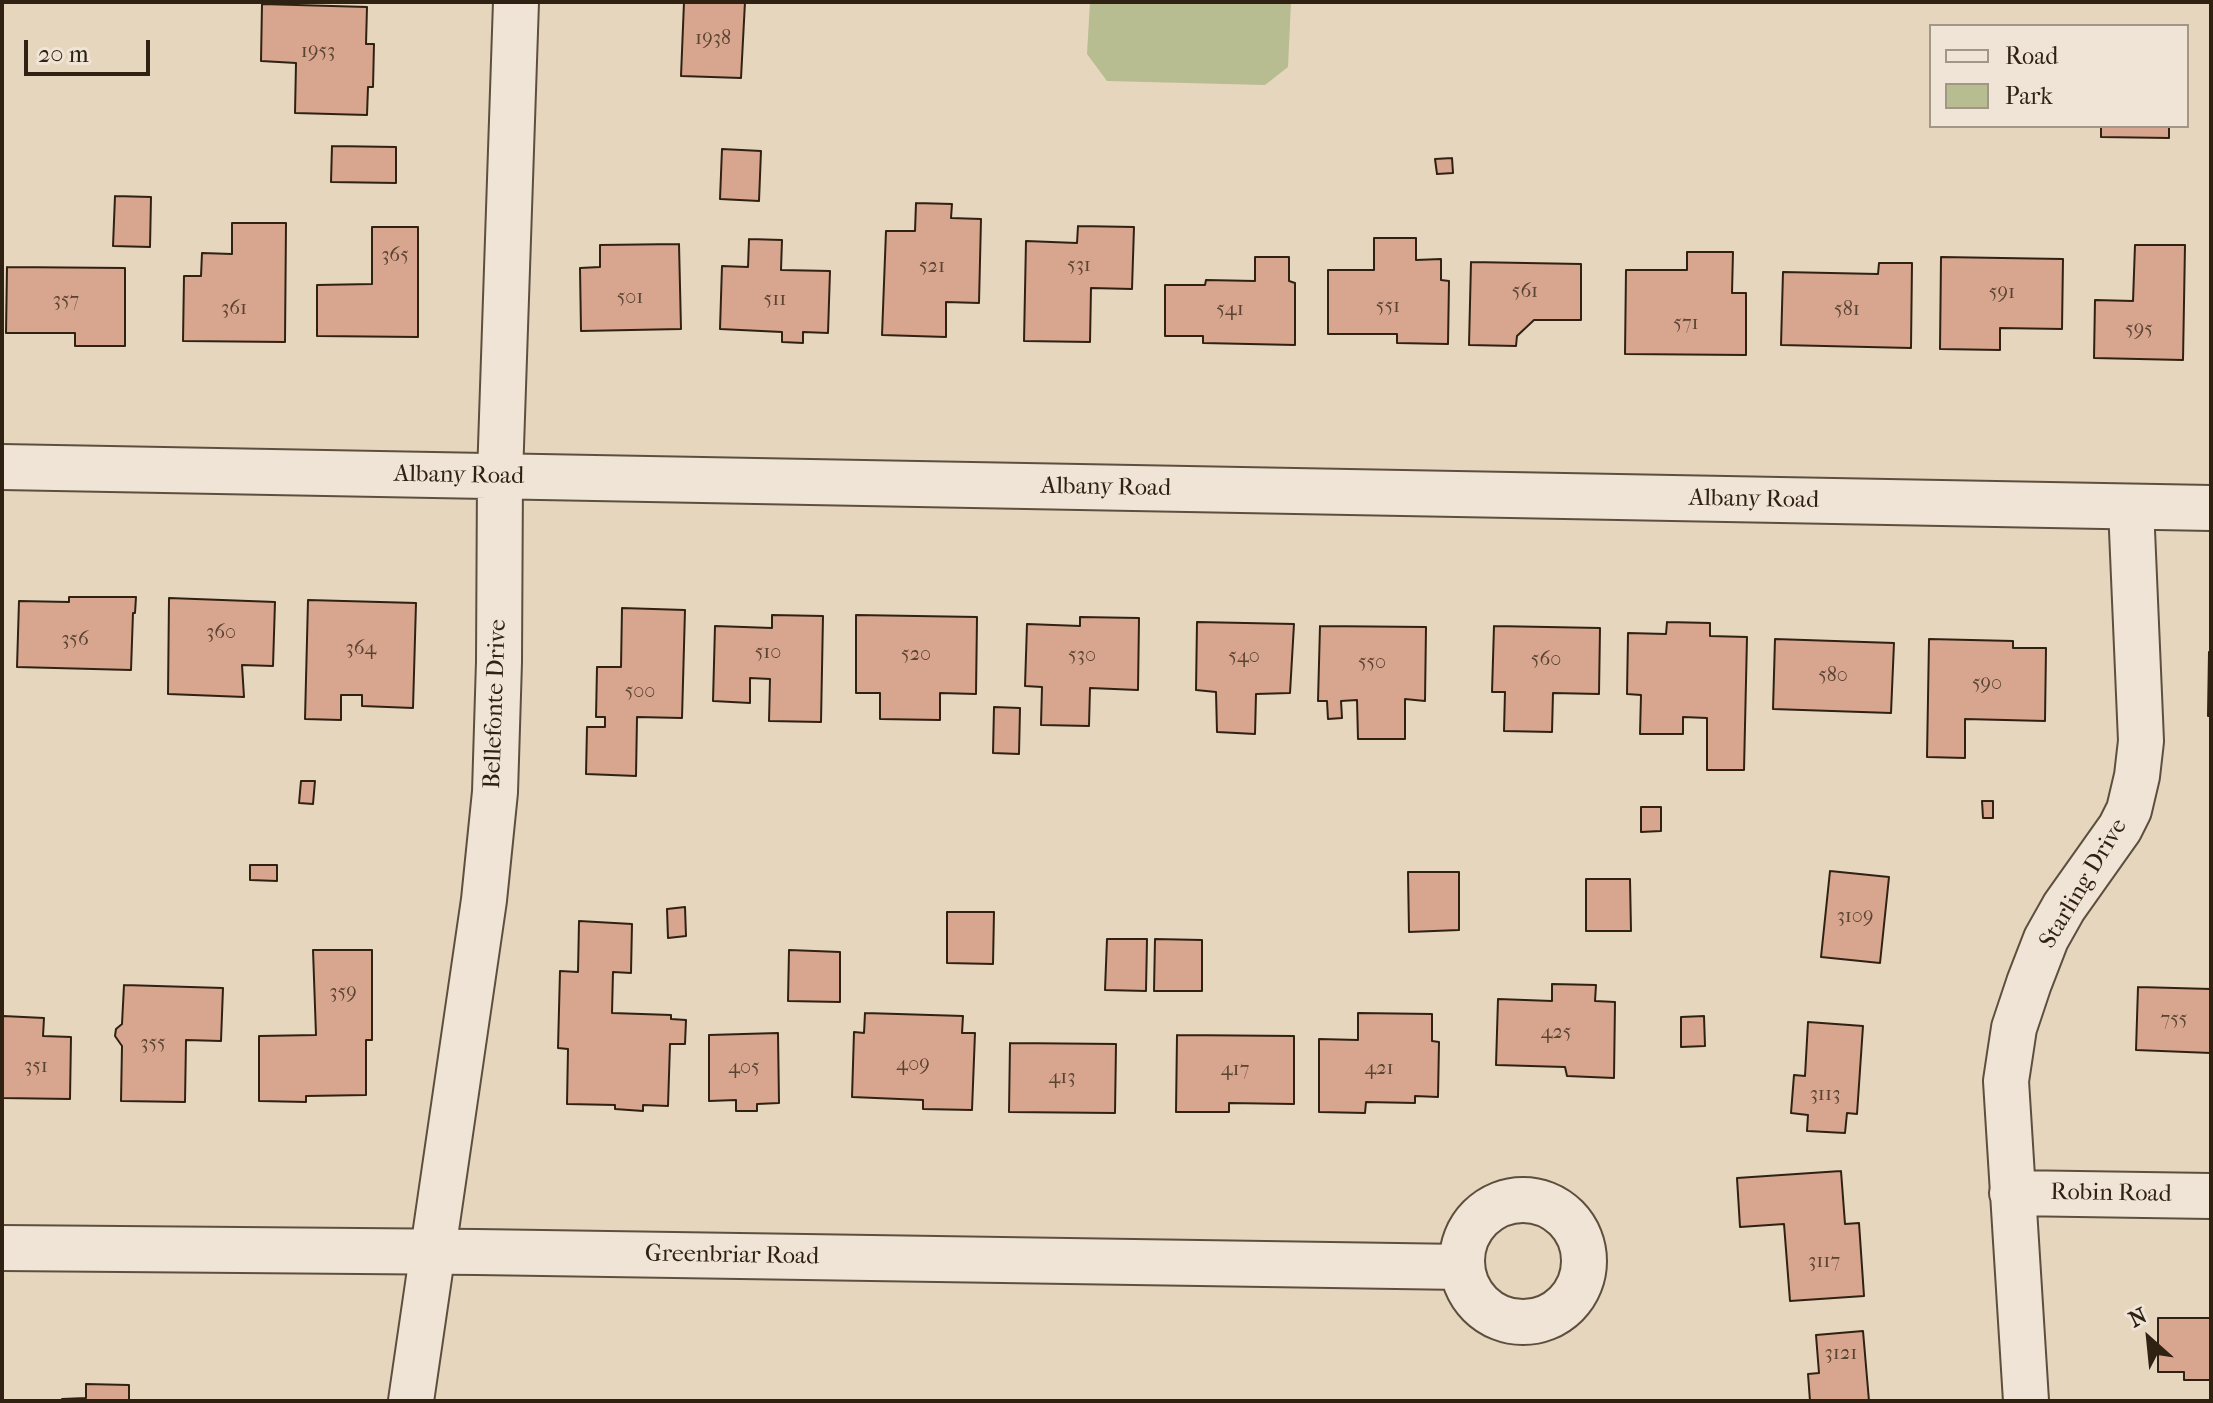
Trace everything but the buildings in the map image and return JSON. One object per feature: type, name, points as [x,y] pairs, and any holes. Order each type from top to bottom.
[{"type":"street","name":"Bellefonte Drive","points":[[411,1401],[484,900],[495,792],[500,476],[516,2]]},
{"type":"street","name":"Albany Road","points":[[2,467],[2211,508]]},
{"type":"street","name":"Starling Drive","points":[[2026,1401],[2006,1081],[2014,1028],[2046,939],[2064,907],[2120,828],[2129,810],[2137,776],[2141,741],[2131,507]]},
{"type":"street","name":"Robin Road","points":[[2012,1193],[2211,1196]]},
{"type":"street","name":"Greenbriar Road","points":[[2,1248],[1462,1267]]},
{"type":"green space","points":[[1090,2],[1291,2],[1288,67],[1265,85],[1107,81],[1087,54]]}]
